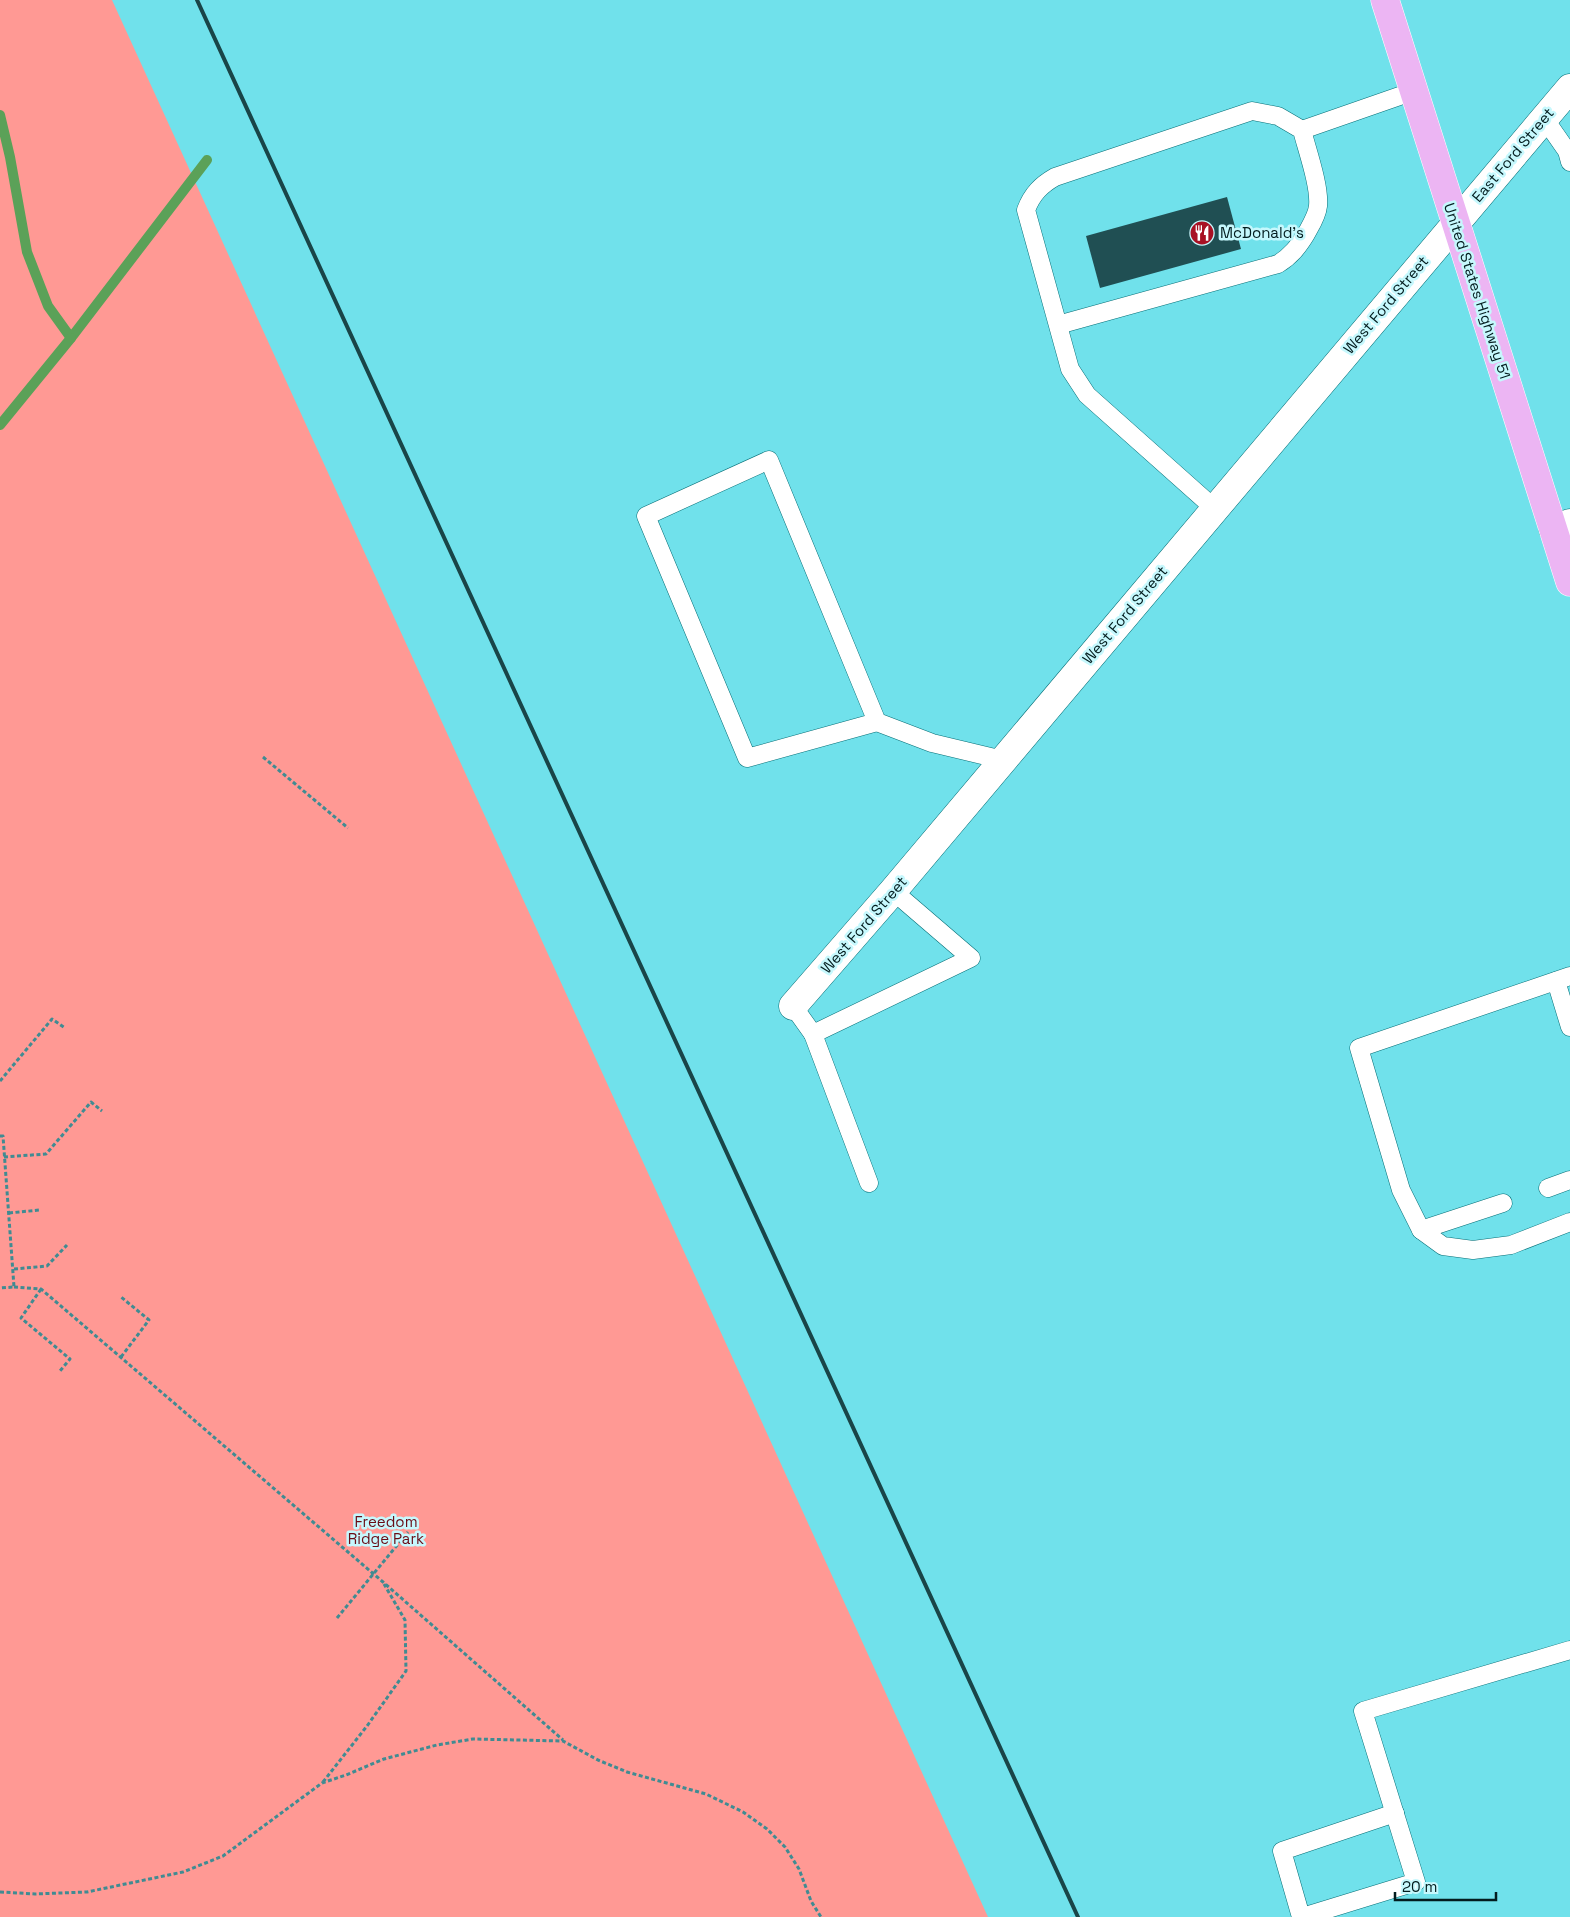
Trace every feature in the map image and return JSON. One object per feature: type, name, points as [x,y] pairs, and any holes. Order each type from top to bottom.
[{"type":"main road","name":"United States Highway 51","points":[[1385,0],[1456,222],[1562,526],[1570,582]]},
{"type":"street","name":"East Ford Street","points":[[1456,222],[1570,88]]},
{"type":"street","name":"West Ford Street","points":[[793,1006],[893,891],[1456,222]]},
{"type":"lane","points":[[1302,130],[1414,91]]},
{"type":"lane","points":[[1058,325],[1278,264],[1290,257],[1300,245],[1318,206],[1317,193],[1302,130],[1278,116],[1252,111],[1055,176],[1040,186],[1029,201],[1026,210],[1070,369],[1087,395],[1215,509]]},
{"type":"lane","points":[[1544,118],[1567,151],[1570,162]]},
{"type":"lane","points":[[877,722],[769,460],[646,516],[747,758],[877,722],[932,743],[1003,760]]},
{"type":"lane","points":[[813,1034],[971,958],[893,891]]},
{"type":"lane","points":[[1570,1027],[1563,979],[1359,1048],[1401,1190],[1421,1230],[1443,1246],[1473,1250],[1511,1245],[1570,1222]]},
{"type":"lane","points":[[793,1006],[813,1034],[869,1183]]},
{"type":"lane","points":[[1548,1188],[1570,1180]]},
{"type":"lane","points":[[1421,1230],[1503,1203]]},
{"type":"lane","points":[[1395,1813],[1282,1851],[1301,1917],[1416,1882],[1395,1813],[1363,1711],[1570,1650]]},
{"type":"path","points":[[263,757],[348,828]]},
{"type":"path","points":[[0,1081],[52,1019],[65,1028]]},
{"type":"path","points":[[4,1157],[46,1154],[91,1102],[102,1111]]},
{"type":"path","points":[[0,1136],[3,1136],[14,1287]]},
{"type":"path","points":[[9,1212],[40,1210]]},
{"type":"path","points":[[14,1269],[47,1266],[67,1245]]},
{"type":"path","points":[[0,1288],[41,1289],[374,1574],[563,1741],[598,1760],[627,1772],[706,1794],[743,1812],[767,1829],[785,1848],[799,1868],[811,1901],[821,1917]]},
{"type":"path","points":[[41,1289],[21,1318],[70,1359],[60,1371]]},
{"type":"path","points":[[121,1296],[149,1320],[121,1357]]},
{"type":"path","points":[[337,1618],[408,1532]]},
{"type":"path","points":[[0,1892],[35,1894],[87,1892],[183,1872],[223,1856],[322,1783],[367,1726],[406,1671],[405,1620],[383,1582]]},
{"type":"path","points":[[322,1783],[384,1760],[437,1745],[464,1740],[563,1741]]},
{"type":"green space","name":"Freedom Ridge Park","points":[[0,0],[112,0],[988,1917],[0,1917]]},
{"type":"building","points":[[1227,197],[1241,249],[1100,288],[1086,236]]},
{"type":"waterway","points":[[0,115],[10,157],[27,252],[48,306],[71,338],[207,160]]},
{"type":"waterway","points":[[0,425],[71,338]]},
{"type":"railway","points":[[197,0],[1078,1917]]},
{"type":"place","name":"McDonald's","points":[[1202,233]]}]
